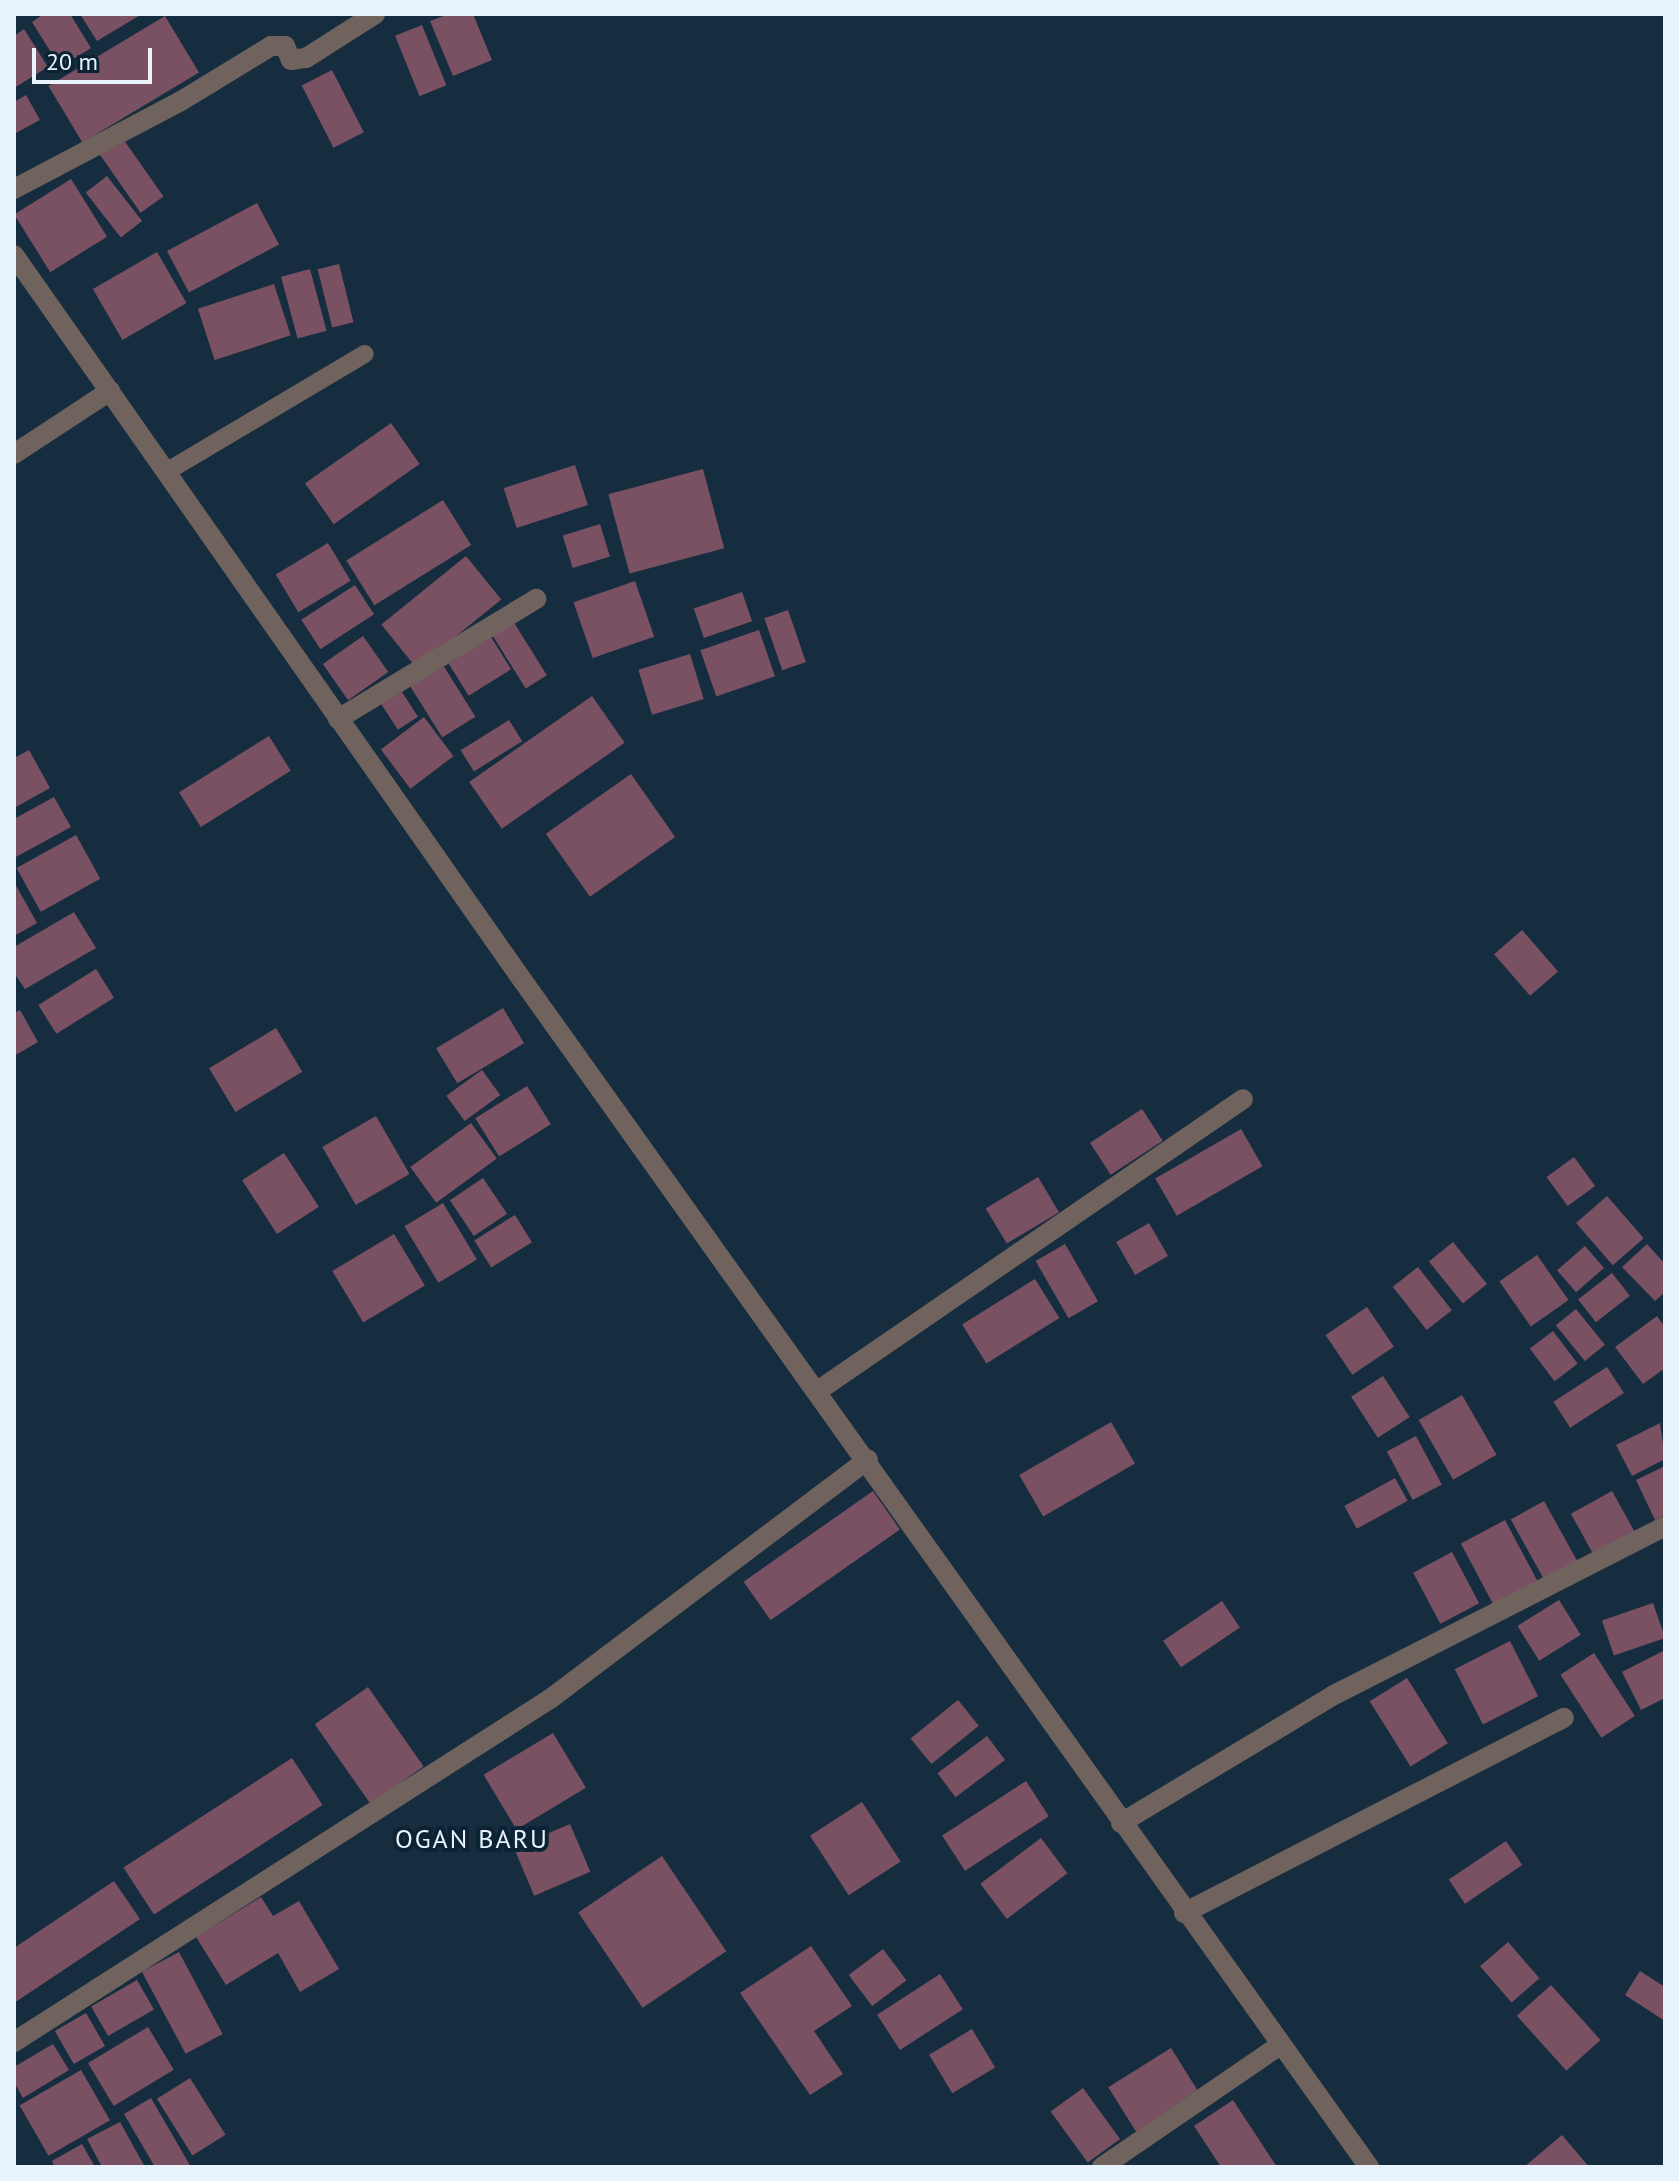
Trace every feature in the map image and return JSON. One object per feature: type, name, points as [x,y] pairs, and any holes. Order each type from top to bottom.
[{"type":"street","points":[[14,189],[271,46],[285,46],[291,60],[306,58],[375,14]]},
{"type":"street","points":[[14,255],[338,719],[868,1459],[1184,1913],[1369,2167]]},
{"type":"street","points":[[14,454],[110,391]]},
{"type":"street","points":[[338,719],[536,599]]},
{"type":"street","points":[[819,1390],[1243,1099]]},
{"type":"street","points":[[14,2042],[550,1699],[868,1459]]},
{"type":"street","points":[[1121,1823],[1332,1696],[1665,1526]]},
{"type":"street","points":[[1184,1913],[1564,1718]]},
{"type":"street","points":[[1102,2167],[1275,2038]]},
{"type":"lane","points":[[166,472],[365,354]]},
{"type":"building","points":[[44,14],[70,14],[91,48],[60,67],[32,22]]},
{"type":"building","points":[[80,14],[142,14],[97,41]]},
{"type":"building","points":[[449,14],[473,14],[492,60],[453,76],[430,21]]},
{"type":"building","points":[[165,16],[199,73],[82,143],[48,86]]},
{"type":"building","points":[[422,25],[446,85],[419,96],[395,36]]},
{"type":"building","points":[[24,29],[48,67],[14,88],[14,36]]},
{"type":"building","points":[[332,70],[364,132],[333,148],[302,85]]},
{"type":"building","points":[[26,95],[40,120],[14,134],[14,102]]},
{"type":"building","points":[[121,136],[163,197],[141,213],[98,152]]},
{"type":"building","points":[[107,176],[142,221],[121,238],[86,193]]},
{"type":"building","points":[[71,179],[107,237],[50,272],[14,215]]},
{"type":"building","points":[[257,203],[279,244],[189,292],[167,251]]},
{"type":"building","points":[[157,252],[186,303],[122,340],[93,289]]},
{"type":"building","points":[[339,264],[354,322],[332,328],[318,269]]},
{"type":"building","points":[[310,269],[327,331],[298,339],[281,277]]},
{"type":"building","points":[[274,284],[291,335],[215,360],[198,309]]},
{"type":"building","points":[[391,423],[420,464],[334,524],[305,483]]},
{"type":"building","points":[[575,465],[588,505],[517,528],[504,488]]},
{"type":"building","points":[[703,469],[724,548],[630,574],[608,494]]},
{"type":"building","points":[[443,500],[471,545],[374,605],[346,560]]},
{"type":"building","points":[[600,524],[610,557],[573,568],[563,535]]},
{"type":"building","points":[[328,543],[351,581],[298,612],[276,574]]},
{"type":"building","points":[[466,556],[501,600],[417,668],[381,625]]},
{"type":"building","points":[[635,581],[654,637],[593,658],[574,602]]},
{"type":"building","points":[[355,585],[374,614],[320,649],[301,620]]},
{"type":"building","points":[[742,592],[752,621],[704,638],[694,609]]},
{"type":"building","points":[[788,610],[806,662],[782,670],[764,618]]},
{"type":"building","points":[[513,621],[547,675],[526,689],[492,634]]},
{"type":"building","points":[[759,630],[775,676],[716,697],[700,650]]},
{"type":"building","points":[[363,636],[388,672],[348,700],[323,664]]},
{"type":"building","points":[[491,637],[511,669],[469,696],[449,663]]},
{"type":"building","points":[[690,654],[704,699],[652,715],[638,670]]},
{"type":"building","points":[[443,665],[475,717],[442,737],[410,686]]},
{"type":"building","points":[[400,689],[418,717],[398,730],[380,702]]},
{"type":"building","points":[[592,696],[625,743],[502,829],[469,782]]},
{"type":"building","points":[[424,717],[453,756],[410,789],[381,749]]},
{"type":"building","points":[[509,720],[522,741],[474,771],[461,750]]},
{"type":"building","points":[[269,736],[291,771],[201,827],[179,792]]},
{"type":"building","points":[[29,750],[50,788],[14,808],[14,758]]},
{"type":"building","points":[[631,774],[675,837],[590,897],[546,834]]},
{"type":"building","points":[[54,797],[71,827],[14,858],[14,819]]},
{"type":"building","points":[[76,835],[100,879],[41,912],[17,868]]},
{"type":"building","points":[[14,882],[37,923],[14,936]]},
{"type":"building","points":[[74,912],[96,948],[25,989],[14,973],[14,947]]},
{"type":"building","points":[[1522,930],[1558,972],[1530,996],[1494,954]]},
{"type":"building","points":[[96,969],[114,998],[56,1034],[38,1005]]},
{"type":"building","points":[[503,1008],[524,1043],[457,1083],[436,1048]]},
{"type":"building","points":[[20,1010],[38,1042],[14,1056],[14,1013]]},
{"type":"building","points":[[276,1028],[302,1072],[235,1112],[209,1068]]},
{"type":"building","points":[[482,1070],[500,1095],[465,1121],[446,1096]]},
{"type":"building","points":[[527,1086],[551,1124],[499,1156],[475,1118]]},
{"type":"building","points":[[1142,1109],[1163,1141],[1111,1175],[1090,1143]]},
{"type":"building","points":[[376,1116],[410,1174],[356,1205],[322,1147]]},
{"type":"building","points":[[471,1123],[497,1159],[436,1203],[410,1167]]},
{"type":"building","points":[[1241,1129],[1262,1166],[1177,1216],[1155,1178]]},
{"type":"building","points":[[284,1153],[319,1207],[277,1234],[242,1180]]},
{"type":"building","points":[[1574,1157],[1595,1186],[1568,1206],[1546,1177]]},
{"type":"building","points":[[1038,1177],[1059,1212],[1007,1244],[986,1208]]},
{"type":"building","points":[[483,1178],[507,1214],[474,1236],[450,1200]]},
{"type":"building","points":[[1607,1196],[1644,1238],[1613,1265],[1576,1223]]},
{"type":"building","points":[[443,1203],[477,1260],[438,1283],[404,1226]]},
{"type":"building","points":[[515,1215],[532,1242],[491,1268],[474,1240]]},
{"type":"building","points":[[1149,1223],[1168,1256],[1135,1275],[1116,1242]]},
{"type":"building","points":[[394,1234],[425,1285],[363,1323],[332,1271]]},
{"type":"building","points":[[1453,1242],[1487,1284],[1463,1303],[1429,1262]]},
{"type":"building","points":[[1065,1244],[1098,1301],[1069,1318],[1036,1261]]},
{"type":"building","points":[[1647,1244],[1665,1264],[1665,1292],[1655,1301],[1622,1267]]},
{"type":"building","points":[[1585,1246],[1604,1268],[1576,1292],[1557,1270]]},
{"type":"building","points":[[1537,1255],[1569,1300],[1531,1326],[1499,1281]]},
{"type":"building","points":[[1418,1267],[1452,1310],[1427,1330],[1393,1287]]},
{"type":"building","points":[[1612,1273],[1630,1296],[1596,1322],[1578,1299]]},
{"type":"building","points":[[1035,1279],[1059,1318],[986,1364],[962,1325]]},
{"type":"building","points":[[1367,1307],[1394,1347],[1352,1375],[1326,1335]]},
{"type":"building","points":[[1576,1309],[1605,1345],[1585,1361],[1556,1325]]},
{"type":"building","points":[[1657,1316],[1665,1327],[1665,1368],[1643,1384],[1615,1347]]},
{"type":"building","points":[[1553,1331],[1578,1364],[1555,1381],[1530,1348]]},
{"type":"building","points":[[1607,1367],[1624,1393],[1570,1428],[1553,1402]]},
{"type":"building","points":[[1383,1376],[1410,1417],[1378,1438],[1351,1397]]},
{"type":"building","points":[[1462,1395],[1496,1455],[1453,1480],[1419,1420]]},
{"type":"building","points":[[1111,1422],[1135,1464],[1043,1517],[1019,1475]]},
{"type":"building","points":[[1660,1423],[1665,1459],[1632,1476],[1616,1445]]},
{"type":"building","points":[[1416,1436],[1442,1485],[1413,1500],[1387,1451]]},
{"type":"building","points":[[1665,1466],[1665,1515],[1655,1520],[1636,1480]]},
{"type":"building","points":[[1395,1478],[1408,1501],[1357,1529],[1344,1506]]},
{"type":"building","points":[[873,1491],[900,1530],[771,1620],[744,1582]]},
{"type":"building","points":[[1612,1491],[1638,1537],[1597,1560],[1571,1514]]},
{"type":"building","points":[[1544,1501],[1579,1564],[1546,1582],[1511,1519]]},
{"type":"building","points":[[1505,1520],[1540,1585],[1496,1609],[1461,1543]]},
{"type":"building","points":[[1452,1552],[1479,1603],[1440,1624],[1413,1573]]},
{"type":"building","points":[[1559,1600],[1581,1635],[1539,1661],[1517,1626]]},
{"type":"building","points":[[1222,1601],[1240,1628],[1181,1667],[1163,1641]]},
{"type":"building","points":[[1653,1603],[1665,1638],[1614,1656],[1602,1621]]},
{"type":"building","points":[[1510,1641],[1538,1696],[1483,1724],[1455,1669]]},
{"type":"building","points":[[1665,1650],[1665,1698],[1641,1710],[1622,1672]]},
{"type":"building","points":[[1594,1653],[1635,1716],[1601,1738],[1560,1675]]},
{"type":"building","points":[[1407,1678],[1448,1743],[1410,1767],[1370,1701]]},
{"type":"building","points":[[368,1687],[424,1766],[370,1804],[315,1724]]},
{"type":"building","points":[[958,1700],[979,1726],[931,1764],[911,1738]]},
{"type":"building","points":[[553,1733],[586,1788],[517,1830],[484,1775]]},
{"type":"building","points":[[987,1736],[1005,1760],[956,1797],[937,1773]]},
{"type":"building","points":[[292,1758],[322,1805],[154,1914],[123,1867]]},
{"type":"building","points":[[1026,1781],[1049,1816],[965,1871],[942,1835]]},
{"type":"building","points":[[862,1802],[901,1862],[849,1895],[810,1836]]},
{"type":"building","points":[[570,1824],[590,1872],[534,1896],[514,1848]]},
{"type":"building","points":[[1041,1838],[1067,1873],[1007,1919],[980,1884]]},
{"type":"building","points":[[1506,1841],[1522,1865],[1465,1904],[1449,1880]]},
{"type":"building","points":[[662,1856],[726,1951],[643,2008],[578,1912]]},
{"type":"building","points":[[114,1881],[140,1919],[14,2003],[14,1948]]},
{"type":"building","points":[[261,1897],[273,1916],[299,1901],[339,1969],[300,1992],[278,1953],[226,1985],[196,1937]]},
{"type":"building","points":[[1508,1942],[1539,1978],[1512,2003],[1480,1966]]},
{"type":"building","points":[[811,1946],[852,2006],[814,2031],[843,2074],[810,2095],[740,1993]]},
{"type":"building","points":[[883,1949],[906,1980],[872,2006],[849,1975]]},
{"type":"building","points":[[179,1952],[223,2034],[186,2054],[142,1972]]},
{"type":"building","points":[[1640,1971],[1665,1987],[1665,2021],[1625,1995]]},
{"type":"building","points":[[940,1974],[963,2009],[900,2050],[877,2015]]},
{"type":"building","points":[[137,1980],[154,2009],[108,2036],[91,2006]]},
{"type":"building","points":[[1551,1985],[1601,2040],[1566,2071],[1517,2016]]},
{"type":"building","points":[[86,2013],[105,2046],[74,2064],[55,2031]]},
{"type":"building","points":[[148,2027],[174,2070],[114,2106],[88,2063]]},
{"type":"building","points":[[972,2029],[995,2068],[952,2093],[929,2055]]},
{"type":"building","points":[[53,2044],[69,2070],[23,2098],[14,2082],[14,2067]]},
{"type":"building","points":[[1171,2048],[1201,2096],[1138,2136],[1108,2087]]},
{"type":"building","points":[[81,2070],[110,2120],[49,2156],[20,2106]]},
{"type":"building","points":[[190,2078],[226,2135],[192,2155],[157,2099]]},
{"type":"building","points":[[1083,2088],[1120,2139],[1088,2162],[1051,2112]]},
{"type":"building","points":[[151,2098],[191,2167],[155,2167],[124,2114]]},
{"type":"building","points":[[1233,2100],[1277,2167],[1221,2167],[1194,2126]]},
{"type":"building","points":[[120,2122],[145,2167],[102,2167],[87,2139]]},
{"type":"building","points":[[1562,2135],[1589,2167],[1524,2167]]},
{"type":"building","points":[[82,2144],[95,2167],[55,2167],[52,2161]]},
{"type":"district","name":"OGAN BARU","points":[[472,1839]]}]
